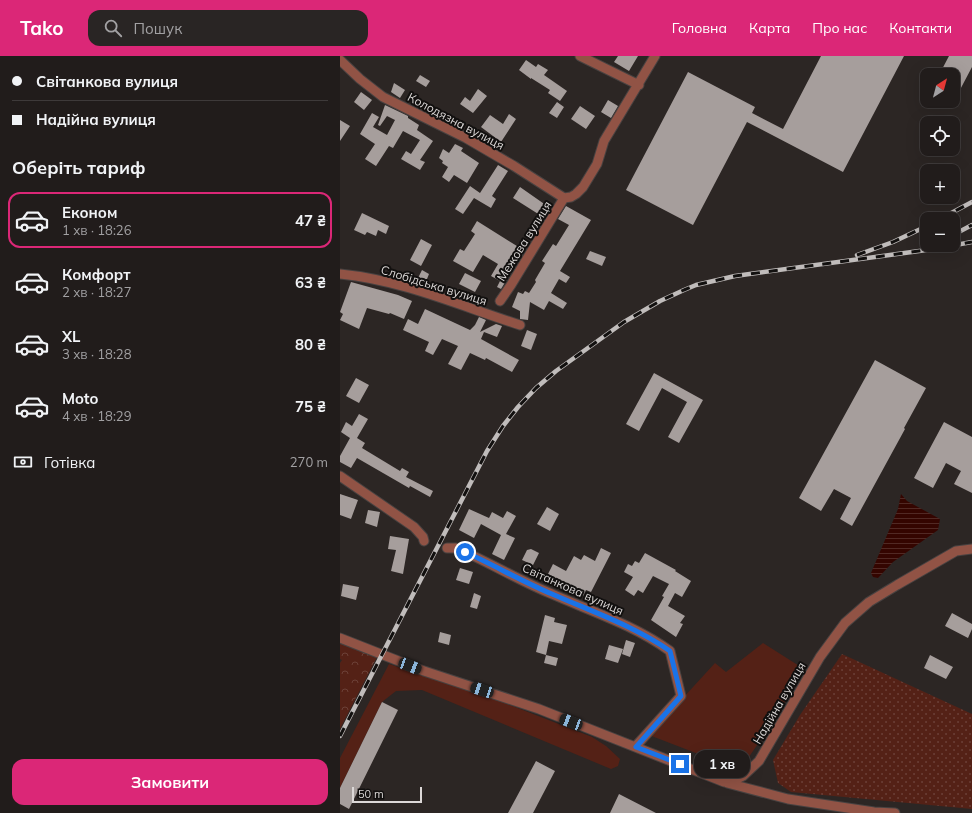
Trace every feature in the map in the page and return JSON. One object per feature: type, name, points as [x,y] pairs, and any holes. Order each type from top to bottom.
[{"type":"street","points":[[580,56],[639,85]]},
{"type":"street","name":"Межова вулиця","points":[[500,301],[514,281],[564,198],[571,197],[583,188],[597,164],[604,141],[639,85],[655,56]]},
{"type":"street","name":"Колодязна вулиця","points":[[340,60],[360,79],[383,97],[466,138],[564,198]]},
{"type":"street","name":"Слобідська вулиця","points":[[340,274],[371,278],[404,287],[520,325]]},
{"type":"street","points":[[340,476],[414,528],[423,537],[424,541]]},
{"type":"street","name":"Світанкова вулиця","points":[[447,548],[456,548],[551,594],[633,628],[655,640],[670,651],[681,696],[636,747]]},
{"type":"street","name":"Надійна вулиця","points":[[724,782],[733,781],[743,776],[759,761],[820,657],[845,623],[868,602],[956,551],[970,548]]},
{"type":"street","points":[[340,638],[424,671],[539,709],[724,782],[788,799],[874,812],[895,813]]},
{"type":"green space","points":[[340,643],[377,657],[340,729],[340,663],[342,660],[340,659]]},
{"type":"green space","points":[[763,643],[804,669],[775,719],[740,770],[649,735],[715,663],[726,672]]},
{"type":"green space","points":[[842,654],[972,714],[972,809],[791,792],[778,783],[773,760],[800,715]]},
{"type":"green space","points":[[389,664],[487,696],[592,737],[606,746],[620,759],[618,766],[611,769],[422,690],[396,691],[382,702],[340,788],[340,758]]},
{"type":"shaded area","points":[[901,494],[907,501],[940,519],[938,530],[893,562],[878,578],[873,577],[871,573],[898,509]]},
{"type":"building","points":[[618,56],[638,56],[629,71],[614,62]]},
{"type":"building","points":[[821,56],[904,56],[843,172],[747,122],[693,225],[626,190],[688,72],[755,107],[752,113],[783,129]]},
{"type":"building","points":[[949,56],[972,56],[972,67],[960,90],[960,68],[943,68]]},
{"type":"building","points":[[526,60],[536,67],[538,64],[548,70],[544,75],[567,91],[560,101],[548,93],[550,90],[519,70]]},
{"type":"building","points":[[420,75],[430,81],[426,87],[416,81]]},
{"type":"building","points":[[394,83],[405,90],[400,98],[391,92]]},
{"type":"building","points":[[478,89],[487,96],[473,113],[460,104],[465,97],[470,101]]},
{"type":"building","points":[[361,92],[372,100],[364,110],[354,102]]},
{"type":"building","points":[[608,100],[618,106],[611,118],[601,112]]},
{"type":"building","points":[[557,102],[564,107],[557,118],[549,113]]},
{"type":"building","points":[[385,105],[408,116],[408,118],[419,125],[417,130],[433,141],[420,160],[425,162],[420,170],[401,159],[406,151],[411,154],[420,140],[403,131],[393,148],[389,146],[376,166],[365,159],[375,144],[360,134],[372,113],[379,117],[373,127],[387,135],[395,120],[387,116],[380,126],[378,125]]},
{"type":"building","points":[[580,106],[595,116],[586,129],[571,119]]},
{"type":"building","points":[[509,114],[516,119],[501,142],[481,127],[490,115],[503,124]]},
{"type":"building","points":[[340,120],[350,126],[340,141]]},
{"type":"building","points":[[455,144],[463,148],[461,151],[479,163],[467,183],[454,175],[449,182],[442,177],[448,167],[442,163],[443,161],[439,158],[443,149],[449,153]]},
{"type":"building","points":[[498,165],[508,171],[492,196],[496,199],[491,208],[474,198],[463,214],[455,209],[470,186],[480,193]]},
{"type":"building","points":[[520,187],[550,208],[543,217],[513,198]]},
{"type":"building","points":[[566,206],[591,220],[560,271],[570,277],[566,283],[559,279],[551,293],[567,303],[563,309],[549,301],[544,310],[530,302],[528,320],[520,319],[520,311],[512,307],[518,292],[523,294],[525,291],[529,293],[545,263],[542,261],[553,244],[556,246],[569,225],[558,219]]},
{"type":"building","points":[[362,213],[389,226],[386,234],[378,230],[376,236],[367,232],[365,235],[354,230]]},
{"type":"building","points":[[477,221],[525,251],[520,259],[517,257],[506,274],[509,276],[501,289],[497,287],[500,281],[491,276],[498,264],[483,255],[473,272],[453,261],[460,249],[464,251],[475,234],[471,231]]},
{"type":"building","points":[[421,239],[432,245],[421,266],[410,260]]},
{"type":"building","points":[[590,251],[606,257],[602,266],[586,259]]},
{"type":"building","points":[[422,270],[429,274],[425,284],[417,280]]},
{"type":"building","points":[[465,273],[481,281],[475,292],[459,284]]},
{"type":"building","points":[[351,282],[398,295],[412,301],[404,319],[390,313],[367,308],[359,329],[340,320],[343,314],[340,312]]},
{"type":"building","points":[[425,309],[470,330],[475,325],[479,317],[486,320],[480,332],[496,324],[502,326],[497,337],[484,332],[481,339],[519,360],[512,372],[486,358],[485,360],[470,353],[461,370],[448,364],[458,346],[442,339],[433,355],[425,351],[429,342],[403,330],[408,319],[418,324]]},
{"type":"building","points":[[527,330],[537,334],[531,350],[521,346]]},
{"type":"building","points":[[875,360],[926,388],[852,526],[840,519],[851,498],[834,489],[821,511],[799,498]]},
{"type":"building","points":[[654,373],[703,400],[679,443],[668,437],[687,402],[662,388],[639,431],[626,424]]},
{"type":"building","points":[[356,378],[369,385],[359,403],[346,396]]},
{"type":"building","points":[[359,414],[368,419],[357,438],[365,443],[362,448],[400,471],[402,468],[409,472],[406,477],[433,491],[430,497],[410,486],[409,488],[357,458],[351,468],[340,462],[340,456],[350,438],[341,432],[346,422],[352,426]]},
{"type":"building","points":[[944,422],[972,437],[972,493],[954,484],[961,471],[946,463],[933,488],[914,478]]},
{"type":"building","points":[[340,494],[358,500],[351,519],[340,515]]},
{"type":"building","points":[[547,507],[559,514],[550,531],[537,524]]},
{"type":"building","points":[[469,509],[489,518],[492,512],[503,518],[507,511],[516,516],[506,534],[515,538],[504,560],[492,554],[501,535],[481,524],[474,538],[459,530]]},
{"type":"building","points":[[368,510],[380,512],[377,527],[365,523]]},
{"type":"building","points":[[390,536],[409,539],[403,574],[391,571],[396,550],[388,549]]},
{"type":"building","points":[[601,548],[611,553],[591,592],[586,590],[583,596],[565,587],[566,584],[548,574],[553,564],[566,571],[574,556],[581,560],[584,555],[595,561]]},
{"type":"building","points":[[531,549],[539,553],[533,565],[522,560],[527,550]]},
{"type":"building","points":[[645,553],[676,570],[675,571],[691,581],[682,597],[675,593],[668,606],[685,616],[680,623],[683,624],[676,637],[651,620],[664,597],[662,596],[669,584],[653,576],[643,593],[638,590],[634,596],[625,590],[633,577],[624,572],[628,564],[632,566],[635,561],[639,563]]},
{"type":"building","points":[[460,568],[473,572],[469,584],[456,580]]},
{"type":"building","points":[[343,584],[359,587],[356,600],[341,596]]},
{"type":"building","points":[[474,593],[481,596],[477,609],[470,607]]},
{"type":"building","points":[[952,613],[972,624],[972,629],[968,638],[945,626]]},
{"type":"building","points":[[545,615],[555,618],[554,622],[567,625],[562,644],[549,641],[546,655],[536,652]]},
{"type":"building","points":[[440,632],[451,635],[449,645],[438,642]]},
{"type":"building","points":[[626,640],[635,643],[630,657],[622,654]]},
{"type":"building","points":[[609,645],[623,649],[618,663],[605,659]]},
{"type":"building","points":[[546,655],[558,658],[556,666],[544,663]]},
{"type":"building","points":[[930,655],[953,667],[946,679],[924,668]]},
{"type":"building","points":[[382,702],[398,710],[349,809],[340,804],[340,788]]},
{"type":"building","points":[[536,761],[555,771],[533,813],[508,813]]},
{"type":"building","points":[[619,794],[656,813],[610,813]]},
{"type":"railway","points":[[953,212],[972,202]]},
{"type":"railway","points":[[960,231],[972,225]]},
{"type":"railway","points":[[857,255],[893,242],[920,229]]},
{"type":"railway","points":[[340,736],[487,451],[503,426],[518,407],[536,388],[556,371],[624,322],[660,301],[696,285],[735,276],[934,249],[972,242]]},
{"type":"route","points":[[465,552],[551,594],[640,632],[655,640],[670,651],[681,696],[636,747],[680,764]]}]
